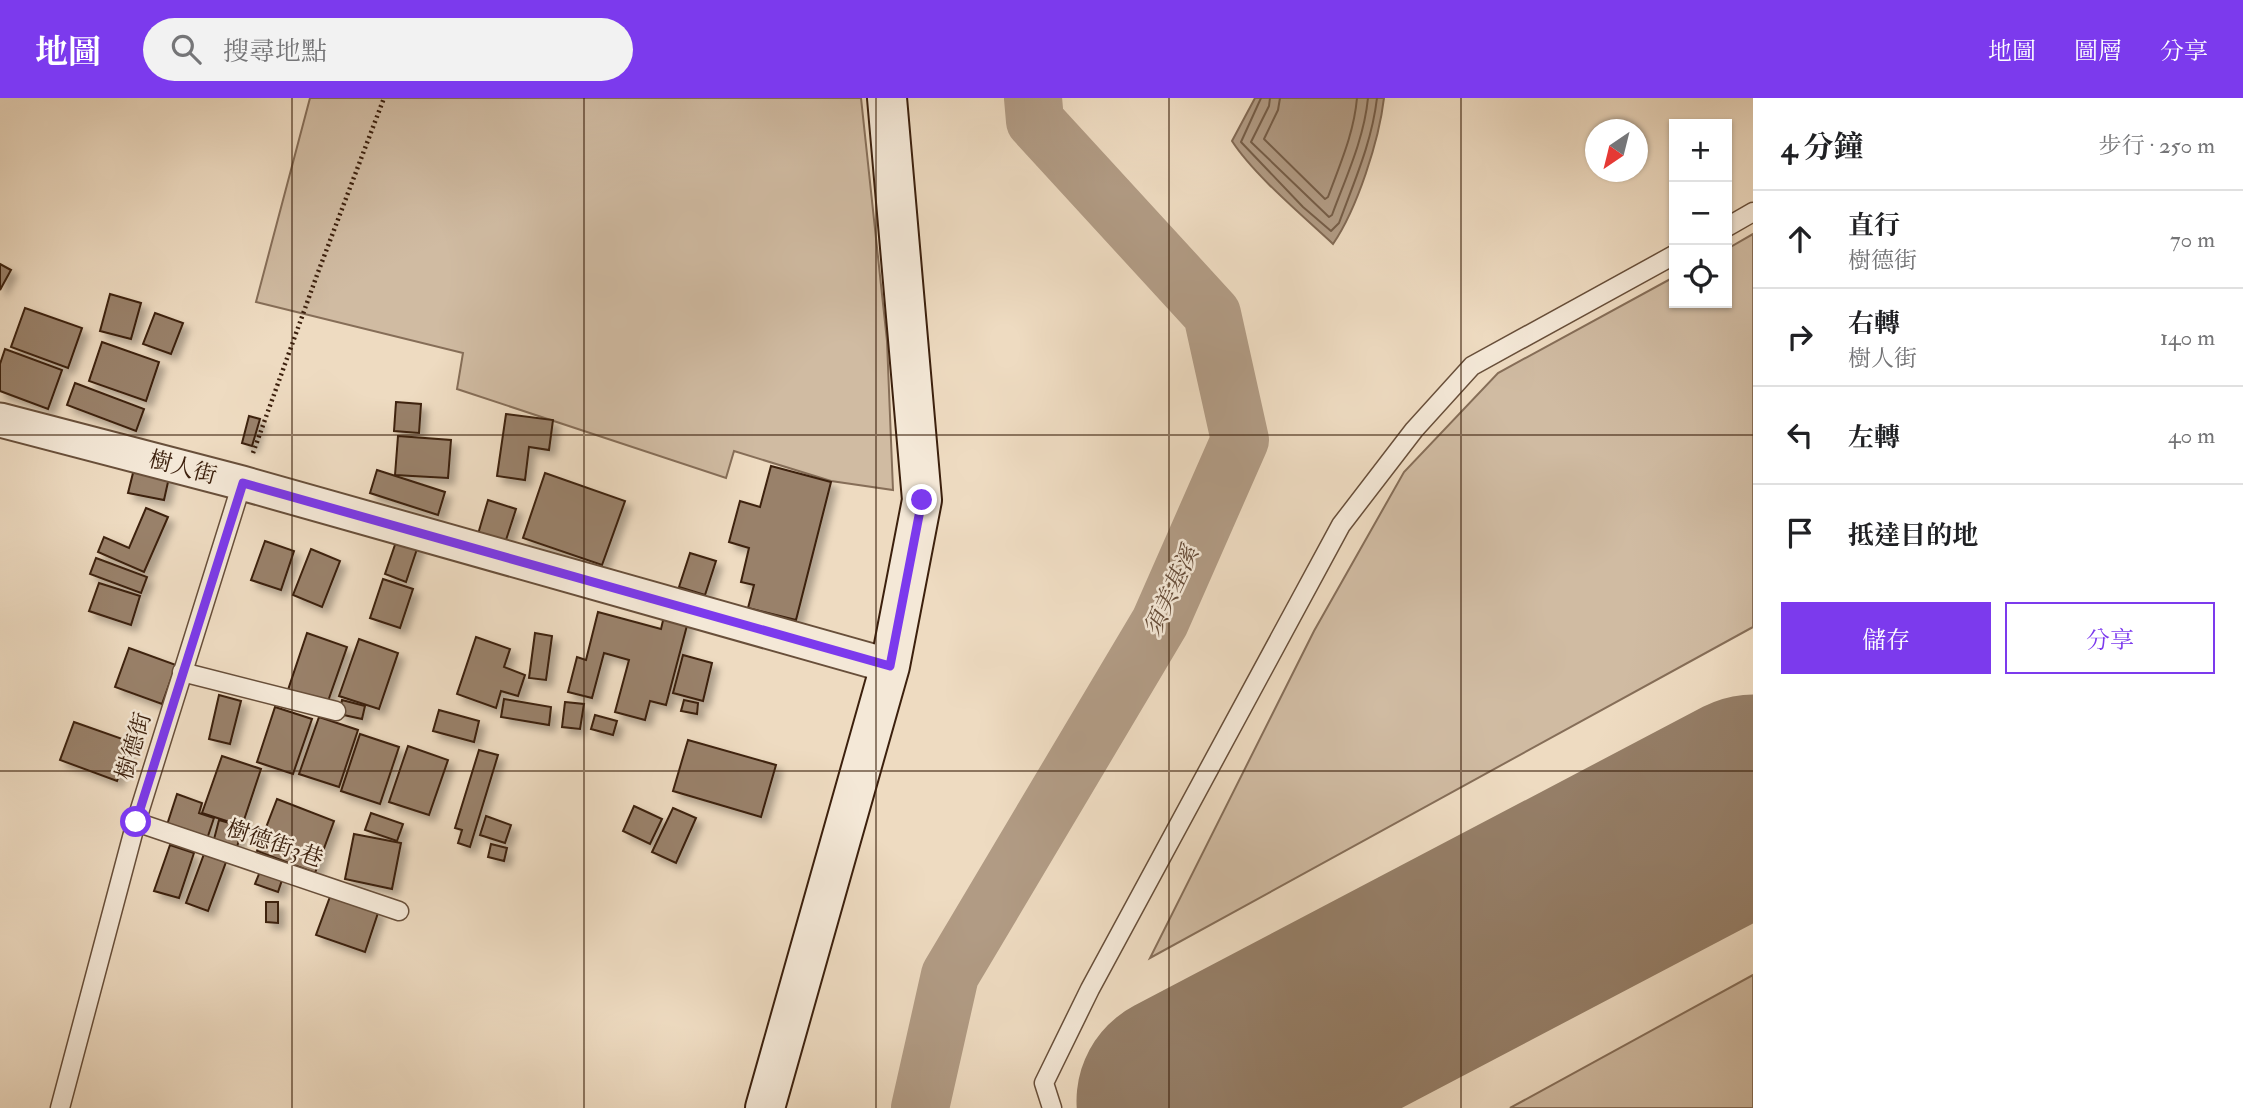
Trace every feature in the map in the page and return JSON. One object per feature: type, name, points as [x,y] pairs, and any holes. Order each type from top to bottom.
[{"type":"street","points":[[765,1108],[890,666],[922,500],[887,98]]},
{"type":"street","name":"樹人街","points":[[0,420],[243,483],[890,666]]},
{"type":"lane","points":[[1732,224],[1753,212]]},
{"type":"lane","points":[[1052,1108],[1044,1083],[1090,989],[1341,526],[1414,430],[1472,366],[1669,258]]},
{"type":"lane","name":"樹德街","points":[[60,1108],[136,822],[243,483]]},
{"type":"lane","points":[[182,672],[336,711]]},
{"type":"lane","name":"樹德街3巷","points":[[136,822],[400,911]]},
{"type":"path","points":[[243,483],[384,98]]},
{"type":"shaded area","points":[[310,98],[861,98],[887,341],[893,490],[831,481],[734,451],[726,478],[457,389],[463,353],[256,302]]},
{"type":"shaded area","points":[[1753,234],[1753,627],[1150,958],[1314,631],[1404,472],[1498,373],[1669,280],[1669,308],[1732,308],[1732,246]]},
{"type":"shaded area","points":[[1753,975],[1753,1108],[1510,1108]]},
{"type":"water","points":[[1255,98],[1384,98],[1366,174],[1333,244],[1266,181],[1232,141]]},
{"type":"building","points":[[0,264],[11,270],[0,290]]},
{"type":"building","points":[[110,294],[141,303],[131,339],[100,331]]},
{"type":"building","points":[[25,308],[82,328],[68,368],[11,347]]},
{"type":"building","points":[[155,313],[183,323],[171,354],[143,344]]},
{"type":"building","points":[[102,342],[159,362],[146,401],[89,381]]},
{"type":"building","points":[[5,349],[62,370],[48,409],[0,391],[0,364]]},
{"type":"building","points":[[75,383],[144,409],[136,431],[67,405]]},
{"type":"building","points":[[396,402],[421,404],[419,433],[394,431]]},
{"type":"building","points":[[506,414],[553,420],[549,450],[529,447],[525,480],[497,476]]},
{"type":"building","points":[[249,416],[260,419],[252,446],[242,443]]},
{"type":"building","points":[[398,436],[451,440],[448,478],[395,475]]},
{"type":"building","points":[[135,465],[170,473],[164,500],[128,493]]},
{"type":"building","points":[[771,466],[831,482],[796,620],[748,608],[754,585],[741,582],[749,548],[729,542],[740,501],[760,507]]},
{"type":"building","points":[[377,470],[445,492],[438,515],[370,493]]},
{"type":"building","points":[[545,473],[625,501],[602,565],[523,538]]},
{"type":"building","points":[[488,500],[516,509],[505,543],[478,534]]},
{"type":"building","points":[[146,508],[168,517],[144,572],[98,552],[104,537],[129,548]]},
{"type":"building","points":[[398,536],[419,543],[406,582],[385,574]]},
{"type":"building","points":[[265,541],[294,551],[281,590],[251,580]]},
{"type":"building","points":[[311,549],[340,561],[322,607],[293,595]]},
{"type":"building","points":[[690,553],[716,561],[705,595],[679,587]]},
{"type":"building","points":[[96,558],[147,577],[141,593],[90,574]]},
{"type":"building","points":[[383,579],[413,589],[400,628],[370,618]]},
{"type":"building","points":[[99,583],[140,596],[131,625],[89,611]]},
{"type":"building","points":[[598,612],[661,629],[665,612],[689,618],[666,705],[650,701],[645,720],[615,712],[629,660],[604,653],[592,698],[568,692],[577,657],[586,660]]},
{"type":"building","points":[[307,633],[347,647],[327,704],[288,690]]},
{"type":"building","points":[[535,633],[552,636],[546,680],[529,678]]},
{"type":"building","points":[[476,637],[510,649],[504,667],[525,675],[518,696],[501,691],[496,708],[457,694]]},
{"type":"building","points":[[359,639],[398,653],[379,709],[339,696]]},
{"type":"building","points":[[129,648],[176,665],[162,704],[115,687]]},
{"type":"building","points":[[683,655],[712,663],[703,701],[673,693]]},
{"type":"building","points":[[219,695],[241,701],[230,744],[209,739]]},
{"type":"building","points":[[504,699],[551,707],[549,725],[501,717]]},
{"type":"building","points":[[342,700],[365,706],[362,719],[339,714]]},
{"type":"building","points":[[684,700],[698,703],[697,714],[681,711]]},
{"type":"building","points":[[565,702],[584,704],[580,729],[562,727]]},
{"type":"building","points":[[275,707],[312,719],[293,774],[257,762]]},
{"type":"building","points":[[439,710],[479,721],[474,742],[433,731]]},
{"type":"building","points":[[595,715],[617,721],[613,735],[591,729]]},
{"type":"building","points":[[319,717],[358,730],[339,787],[299,774]]},
{"type":"building","points":[[74,722],[131,742],[117,781],[60,760]]},
{"type":"building","points":[[360,734],[399,747],[380,804],[341,791]]},
{"type":"building","points":[[688,740],[776,765],[761,817],[673,791]]},
{"type":"building","points":[[408,746],[448,760],[429,815],[389,802]]},
{"type":"building","points":[[479,750],[498,755],[470,847],[458,843],[462,830],[455,828]]},
{"type":"building","points":[[222,756],[261,769],[242,826],[202,813]]},
{"type":"building","points":[[177,794],[202,803],[199,813],[214,818],[207,839],[167,825]]},
{"type":"building","points":[[277,799],[334,821],[315,873],[257,851]]},
{"type":"building","points":[[634,806],[662,819],[650,844],[623,831]]},
{"type":"building","points":[[673,808],[696,818],[676,863],[652,852]]},
{"type":"building","points":[[371,813],[403,824],[397,841],[365,830]]},
{"type":"building","points":[[486,816],[511,825],[505,843],[480,835]]},
{"type":"building","points":[[219,820],[243,827],[236,850],[213,843]]},
{"type":"building","points":[[354,834],[401,843],[392,889],[345,879]]},
{"type":"building","points":[[491,844],[507,848],[504,861],[488,857]]},
{"type":"building","points":[[170,845],[194,853],[179,898],[154,891]]},
{"type":"building","points":[[204,854],[226,862],[208,911],[186,903]]},
{"type":"building","points":[[261,869],[283,877],[278,892],[255,884]]},
{"type":"building","points":[[331,894],[379,910],[365,952],[316,935]]},
{"type":"building","points":[[266,902],[278,902],[278,923],[266,922]]},
{"type":"waterway","name":"須美基溪","points":[[920,1108],[950,975],[1160,622],[1240,440],[1212,314],[1035,121],[1033,98]]},
{"type":"runway","points":[[1184,1101],[1753,802]]},
{"type":"route","points":[[136,822],[243,483],[890,666],[922,500]]}]
